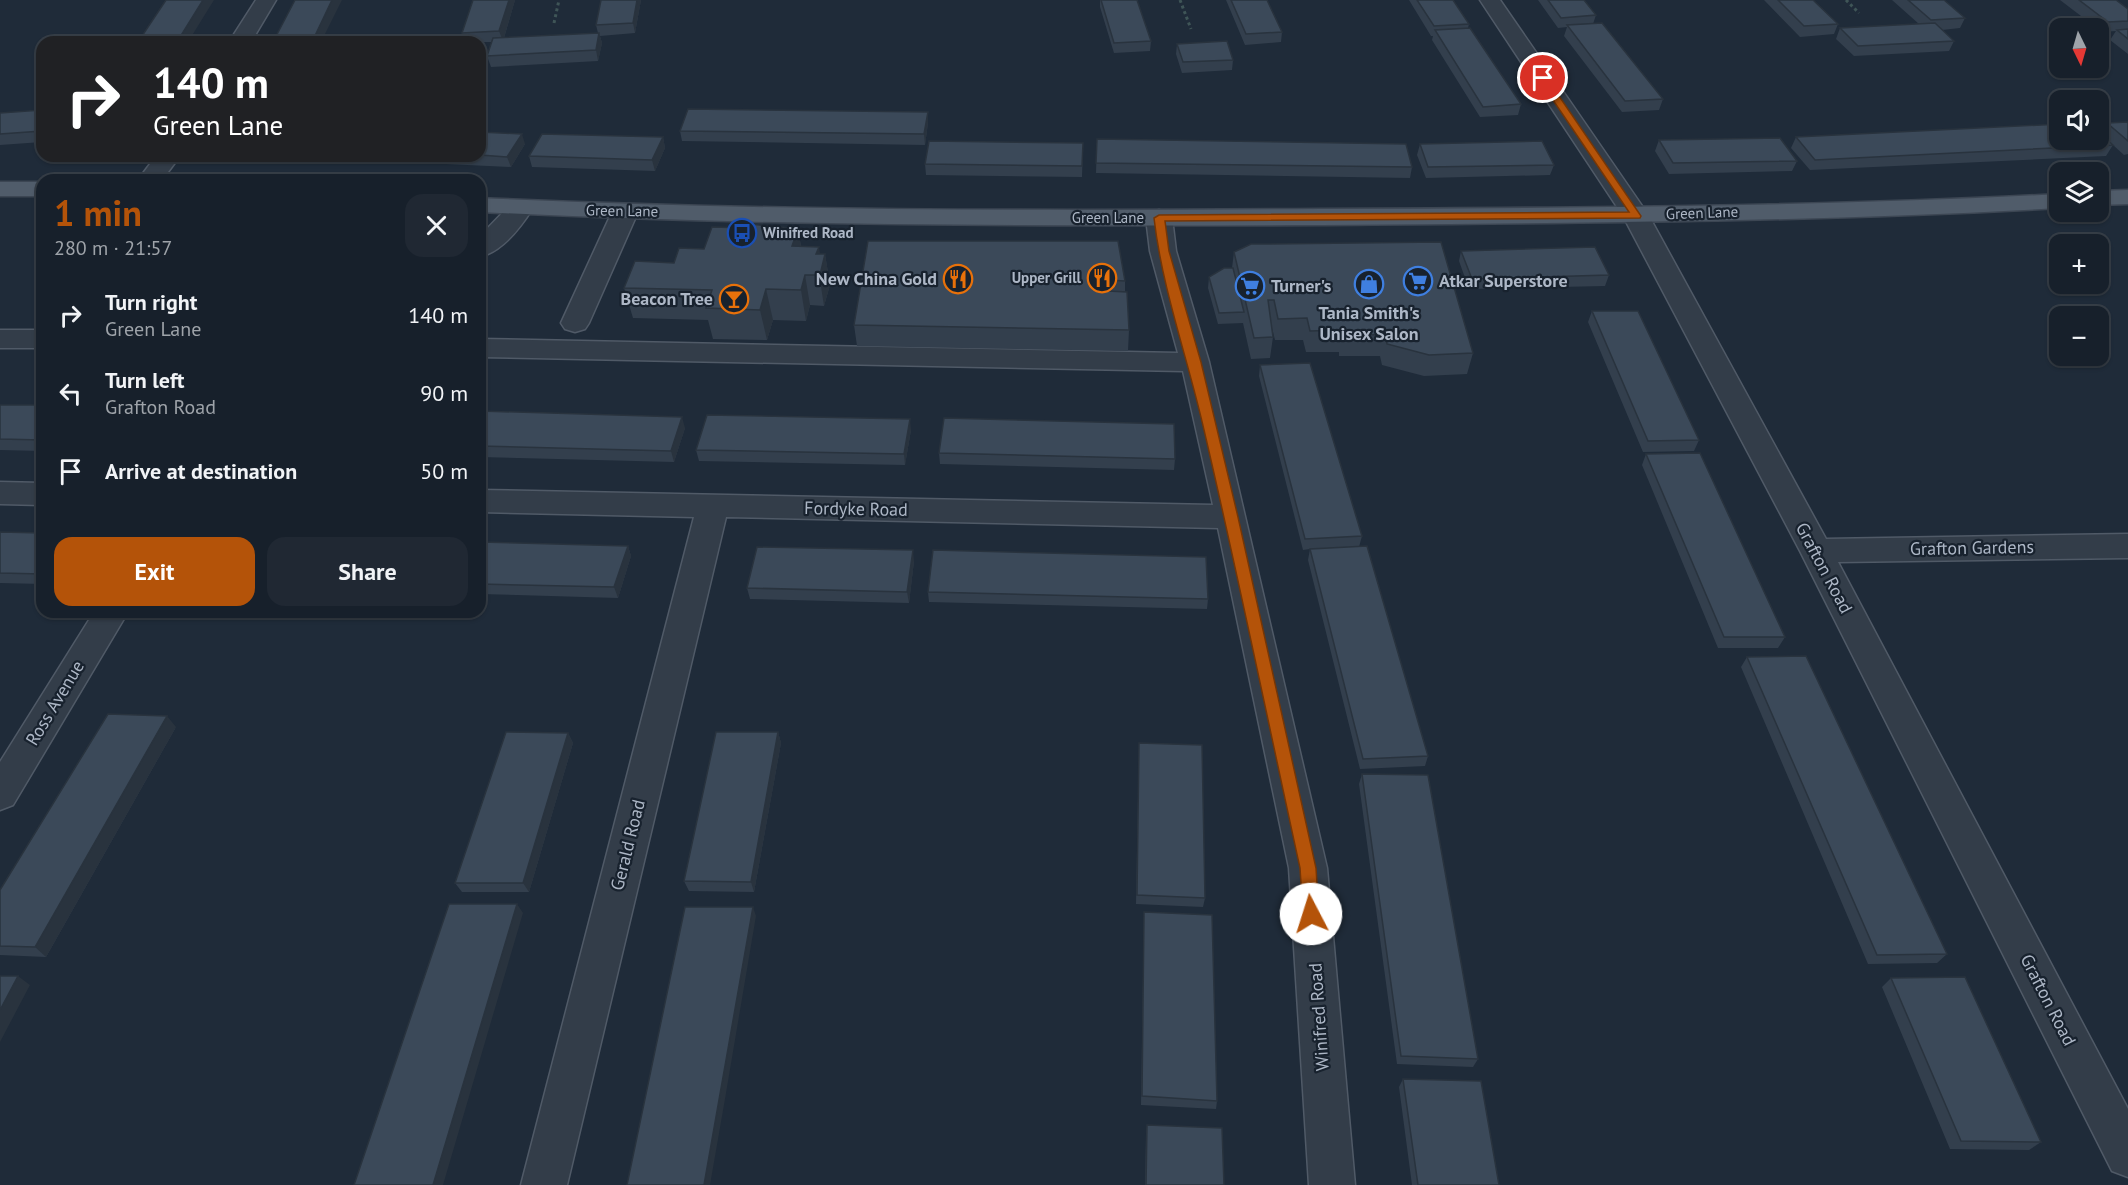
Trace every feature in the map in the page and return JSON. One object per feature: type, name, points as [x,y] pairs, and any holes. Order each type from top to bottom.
[{"type":"main road","points":[[0,189],[36,189]]},
{"type":"main road","points":[[2109,198],[2128,197]]},
{"type":"main road","name":"Green Lane","points":[[486,206],[625,212],[952,218],[1159,218],[1636,216],[2049,201]]},
{"type":"street","points":[[244,36],[266,0]]},
{"type":"street","name":"Grafton Road","points":[[1490,0],[1636,216],[1816,551],[2128,1155]]},
{"type":"street","points":[[486,244],[499,234],[521,208]]},
{"type":"street","points":[[575,323],[625,212]]},
{"type":"street","name":"Winifred Road","points":[[1159,218],[1163,251],[1195,362],[1308,868],[1332,1185]]},
{"type":"street","points":[[0,339],[36,339]]},
{"type":"street","points":[[486,348],[1195,362]]},
{"type":"street","points":[[0,493],[36,494]]},
{"type":"street","name":"Fordyke Road","points":[[486,501],[1231,517]]},
{"type":"street","name":"Gerald Road","points":[[544,1185],[713,505]]},
{"type":"street","name":"Grafton Gardens","points":[[1816,551],[2128,546]]},
{"type":"street","name":"Ross Avenue","points":[[0,794],[107,618]]},
{"type":"path","points":[[554,23],[560,0]]},
{"type":"path","points":[[1180,0],[1191,29]]},
{"type":"path","points":[[1846,0],[1859,13]]},
{"type":"building","points":[[166,0],[203,0],[181,36],[142,36]]},
{"type":"building","points":[[295,0],[332,0],[315,36],[276,36]]},
{"type":"building","points":[[473,0],[509,0],[499,31],[462,33]]},
{"type":"building","points":[[601,0],[637,0],[633,23],[596,25]]},
{"type":"building","points":[[1101,0],[1137,0],[1151,41],[1114,43]]},
{"type":"building","points":[[1231,0],[1267,0],[1282,32],[1246,34]]},
{"type":"building","points":[[1417,0],[1453,0],[1469,24],[1434,26]]},
{"type":"building","points":[[1548,0],[1584,0],[1596,15],[1561,18]]},
{"type":"building","points":[[1778,0],[1813,0],[1838,24],[1804,26]]},
{"type":"building","points":[[1908,0],[1944,0],[1965,18],[1931,20]]},
{"type":"building","points":[[2079,0],[2116,0],[2128,9],[2128,21],[2109,22],[2109,18],[2103,18]]},
{"type":"building","points":[[1602,23],[1663,99],[1625,101],[1567,25]]},
{"type":"building","points":[[1935,23],[1954,41],[1858,46],[1840,28]]},
{"type":"building","points":[[1470,28],[1521,104],[1483,107],[1435,30]]},
{"type":"building","points":[[2128,29],[2128,39],[2117,30]]},
{"type":"building","points":[[599,33],[596,50],[487,56],[493,38]]},
{"type":"building","points":[[1227,41],[1233,60],[1183,62],[1177,44]]},
{"type":"building","points":[[688,109],[928,112],[924,134],[680,131]]},
{"type":"building","points":[[36,110],[36,131],[0,134],[0,113]]},
{"type":"building","points":[[2128,122],[2128,141],[2109,125]]},
{"type":"building","points":[[2049,125],[2049,148],[1815,160],[1796,137]]},
{"type":"building","points":[[486,132],[522,134],[507,157],[486,155]]},
{"type":"building","points":[[542,134],[663,137],[652,160],[529,156]]},
{"type":"building","points":[[1780,138],[1797,161],[1673,163],[1659,140]]},
{"type":"building","points":[[1097,139],[1406,144],[1412,167],[1096,163]]},
{"type":"building","points":[[929,141],[1083,143],[1082,166],[925,164]]},
{"type":"building","points":[[1542,141],[1554,165],[1428,167],[1420,144]]},
{"type":"building","points":[[750,224],[798,229],[792,246],[819,247],[816,254],[825,254],[820,275],[805,275],[801,290],[766,289],[760,310],[706,308],[712,290],[624,288],[635,261],[674,263],[679,248],[704,249],[712,227],[749,228]]},
{"type":"building","points":[[868,241],[1118,241],[1125,281],[1107,280],[1108,291],[1127,292],[1129,330],[854,325]]},
{"type":"building","points":[[1441,242],[1473,353],[1429,355],[1387,344],[1385,335],[1343,334],[1343,330],[1310,331],[1307,318],[1278,319],[1274,300],[1268,300],[1273,337],[1254,338],[1234,252],[1251,244]]},
{"type":"building","points":[[1595,247],[1609,275],[1472,279],[1461,251]]},
{"type":"building","points":[[1224,268],[1233,268],[1244,312],[1219,313],[1209,277]]},
{"type":"building","points":[[1592,311],[1638,311],[1699,440],[1648,441]]},
{"type":"building","points":[[1310,363],[1362,536],[1305,539],[1260,365]]},
{"type":"building","points":[[0,405],[36,405],[36,440],[0,439]]},
{"type":"building","points":[[486,411],[682,417],[671,451],[486,446]]},
{"type":"building","points":[[707,415],[910,419],[904,454],[696,450]]},
{"type":"building","points":[[944,418],[1174,424],[1175,459],[939,453]]},
{"type":"building","points":[[1700,453],[1785,637],[1724,637],[1646,454]]},
{"type":"building","points":[[0,532],[36,533],[36,574],[0,573]]},
{"type":"building","points":[[486,542],[628,546],[614,587],[486,584]]},
{"type":"building","points":[[1367,546],[1428,756],[1363,759],[1310,549]]},
{"type":"building","points":[[757,547],[913,550],[907,592],[747,588]]},
{"type":"building","points":[[933,550],[1206,557],[1208,599],[928,592]]},
{"type":"building","points":[[1806,656],[1947,954],[1877,955],[1747,657]]},
{"type":"building","points":[[108,714],[167,716],[35,947],[0,946],[0,890]]},
{"type":"building","points":[[506,732],[568,733],[523,883],[455,883]]},
{"type":"building","points":[[716,732],[778,732],[751,882],[684,881]]},
{"type":"building","points":[[1139,743],[1202,745],[1205,898],[1137,895]]},
{"type":"building","points":[[1362,774],[1428,775],[1478,1059],[1401,1056]]},
{"type":"building","points":[[449,904],[517,904],[433,1185],[354,1185]]},
{"type":"building","points":[[685,907],[753,907],[704,1185],[627,1185]]},
{"type":"building","points":[[1144,912],[1212,915],[1217,1101],[1142,1096]]},
{"type":"building","points":[[0,976],[18,976],[0,1010]]},
{"type":"building","points":[[1965,977],[2041,1142],[1961,1141],[1891,978]]},
{"type":"building","points":[[1403,1079],[1481,1081],[1499,1185],[1418,1185]]},
{"type":"building","points":[[1147,1125],[1222,1128],[1224,1185],[1146,1185]]},
{"type":"place","name":"Winifred Road","points":[[742,233]]},
{"type":"place","name":"Upper Grill","points":[[1102,278]]},
{"type":"place","name":"New China Gold","points":[[958,279]]},
{"type":"place","name":"Atkar Superstore","points":[[1418,281]]},
{"type":"place","name":"Tania Smith's Unisex Salon","points":[[1369,284]]},
{"type":"place","name":"Turner's","points":[[1250,286]]},
{"type":"place","name":"Beacon Tree","points":[[734,299]]},
{"type":"route","points":[[1311,914],[1308,868],[1195,362],[1163,251],[1159,218],[1636,216],[1543,78]]}]
